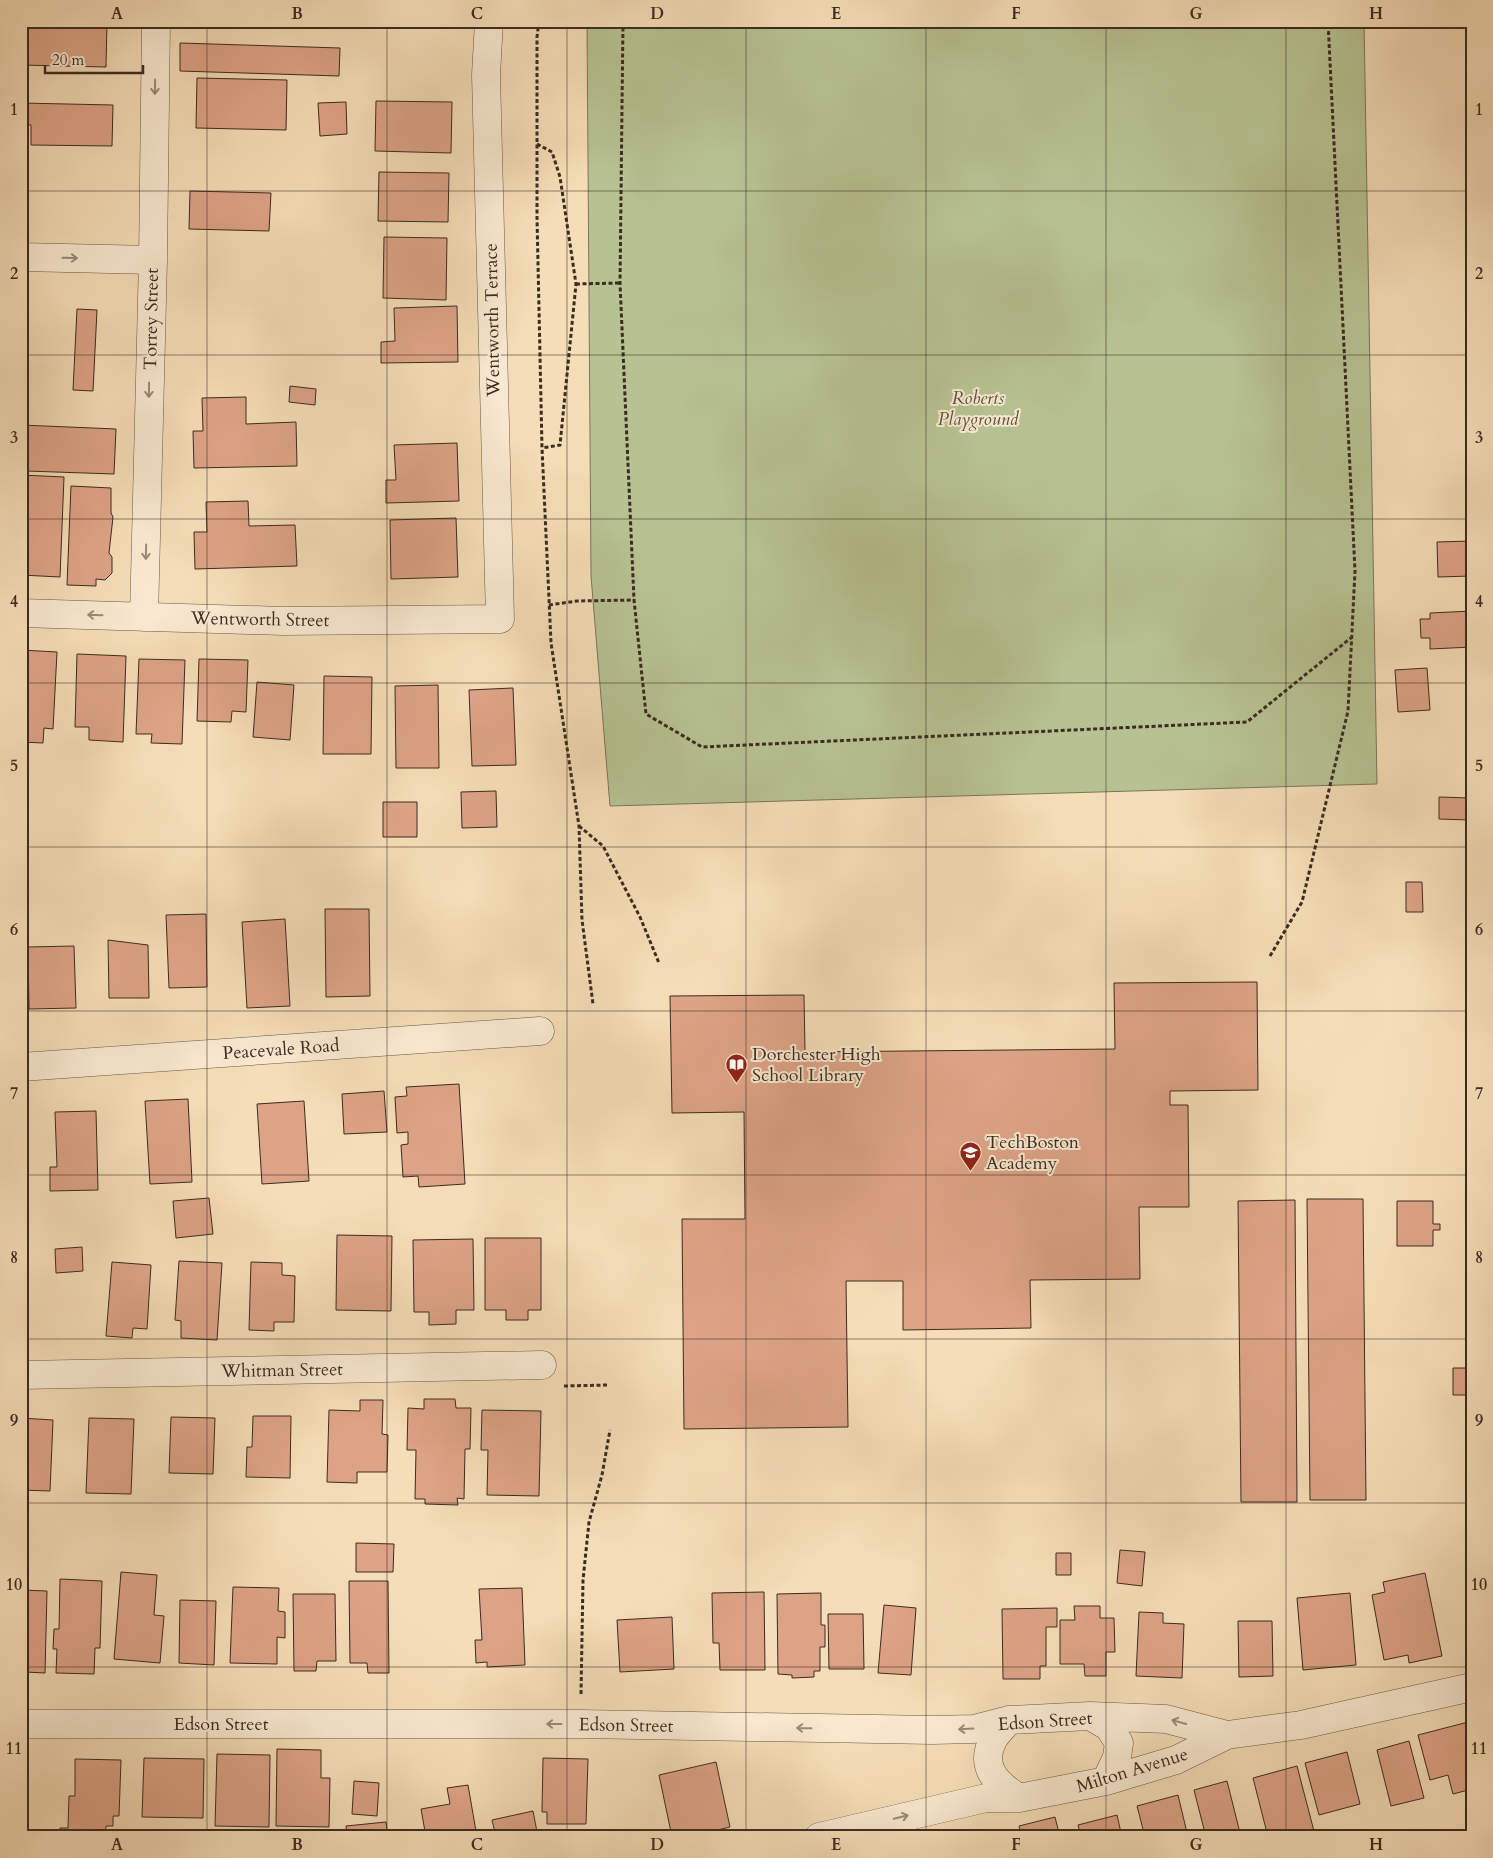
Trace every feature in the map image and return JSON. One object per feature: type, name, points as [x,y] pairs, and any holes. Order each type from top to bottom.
[{"type":"street","name":"Torrey Street","points":[[144,617],[153,260],[156,21]]},
{"type":"street","name":"Wentworth Terrace","points":[[490,21],[486,75],[500,619]]},
{"type":"street","points":[[21,256],[153,260]]},
{"type":"street","name":"Wentworth Street","points":[[21,613],[284,621],[500,619]]},
{"type":"street","name":"Peacevale Road","points":[[21,1068],[540,1031]]},
{"type":"street","name":"Whitman Street","points":[[21,1375],[542,1365]]},
{"type":"street","name":"Milton Avenue","points":[[819,1837],[986,1798],[1019,1798],[1106,1781],[1176,1760],[1226,1735],[1301,1725],[1472,1688]]},
{"type":"street","points":[[1090,1716],[1109,1727],[1119,1743],[1117,1757],[1106,1781]]},
{"type":"street","name":"Edson Street","points":[[21,1724],[581,1724],[932,1730],[974,1729],[1009,1720],[1090,1716],[1166,1719],[1226,1735]]},
{"type":"street","points":[[1009,1720],[994,1739],[988,1758],[993,1776],[1001,1787],[1019,1798]]},
{"type":"path","points":[[540,21],[537,37],[537,144],[542,448],[549,605],[552,643],[579,826],[582,920],[593,1004]]},
{"type":"path","points":[[621,21],[620,283],[634,600],[646,714],[702,747],[1247,722],[1352,637]]},
{"type":"path","points":[[1270,956],[1302,902],[1348,711],[1355,571],[1328,21]]},
{"type":"path","points":[[537,144],[552,152],[560,178],[576,284],[560,445],[542,448]]},
{"type":"path","points":[[576,284],[620,283]]},
{"type":"path","points":[[549,605],[577,601],[634,600]]},
{"type":"path","points":[[579,826],[603,846],[640,917],[659,963]]},
{"type":"path","points":[[581,1724],[582,1580],[589,1522],[602,1475],[610,1430]]},
{"type":"green space","name":"Roberts Playground","points":[[587,21],[1364,21],[1377,784],[610,806],[591,576]]},
{"type":"building","points":[[21,21],[107,21],[106,67],[21,65]]},
{"type":"building","points":[[180,43],[340,48],[339,76],[180,71]]},
{"type":"building","points":[[197,78],[287,80],[286,130],[196,128]]},
{"type":"building","points":[[376,101],[452,102],[451,153],[375,151]]},
{"type":"building","points":[[346,102],[347,134],[320,136],[318,103]]},
{"type":"building","points":[[21,103],[113,105],[112,146],[31,145],[31,125],[21,124]]},
{"type":"building","points":[[379,172],[449,173],[448,222],[378,221]]},
{"type":"building","points":[[190,191],[271,193],[269,231],[189,229]]},
{"type":"building","points":[[384,237],[447,238],[446,300],[383,298]]},
{"type":"building","points":[[457,306],[458,362],[381,363],[381,342],[395,341],[394,308]]},
{"type":"building","points":[[77,309],[97,310],[93,391],[73,390]]},
{"type":"building","points":[[290,386],[316,389],[315,405],[289,402]]},
{"type":"building","points":[[246,397],[246,424],[296,422],[297,466],[194,468],[193,431],[203,431],[202,398]]},
{"type":"building","points":[[21,425],[116,429],[114,474],[26,471],[26,462],[21,461]]},
{"type":"building","points":[[457,443],[459,501],[386,503],[386,480],[396,480],[394,445]]},
{"type":"building","points":[[21,475],[64,477],[60,577],[21,575]]},
{"type":"building","points":[[71,486],[111,488],[111,513],[113,517],[109,553],[112,557],[112,573],[105,580],[96,579],[96,586],[67,585]]},
{"type":"building","points":[[248,501],[249,526],[295,525],[297,566],[195,569],[194,532],[207,532],[206,502]]},
{"type":"building","points":[[456,518],[458,577],[391,579],[390,520]]},
{"type":"building","points":[[1471,541],[1471,576],[1438,577],[1437,542]]},
{"type":"building","points":[[1472,611],[1472,647],[1430,649],[1430,638],[1421,638],[1420,619],[1430,619],[1430,613]]},
{"type":"building","points":[[21,650],[57,652],[53,729],[44,728],[43,743],[21,742]]},
{"type":"building","points":[[77,654],[126,656],[123,742],[89,740],[89,727],[75,727]]},
{"type":"building","points":[[139,659],[185,660],[182,744],[151,743],[152,734],[136,734]]},
{"type":"building","points":[[199,659],[248,660],[246,712],[232,711],[231,722],[197,721]]},
{"type":"building","points":[[1427,668],[1430,710],[1398,712],[1395,670]]},
{"type":"building","points":[[324,676],[372,677],[371,754],[323,754]]},
{"type":"building","points":[[257,682],[294,685],[290,740],[253,737]]},
{"type":"building","points":[[438,685],[439,768],[396,768],[395,686]]},
{"type":"building","points":[[513,688],[516,765],[472,766],[469,690]]},
{"type":"building","points":[[496,791],[497,827],[462,828],[461,792]]},
{"type":"building","points":[[1439,797],[1470,798],[1469,820],[1439,819]]},
{"type":"building","points":[[383,802],[417,802],[417,837],[383,837]]},
{"type":"building","points":[[1406,882],[1422,882],[1423,912],[1406,912]]},
{"type":"building","points":[[325,909],[369,909],[370,996],[326,997]]},
{"type":"building","points":[[206,914],[207,987],[169,988],[166,915]]},
{"type":"building","points":[[285,919],[290,1006],[247,1008],[242,922]]},
{"type":"building","points":[[108,940],[148,945],[149,998],[109,998]]},
{"type":"building","points":[[74,946],[76,1008],[29,1009],[28,947]]},
{"type":"building","points":[[1257,982],[1258,1090],[1170,1091],[1170,1105],[1188,1105],[1189,1207],[1139,1207],[1140,1279],[1030,1280],[1031,1328],[903,1330],[903,1281],[846,1281],[848,1427],[684,1429],[682,1219],[745,1219],[744,1112],[672,1113],[670,996],[804,995],[805,1052],[1115,1049],[1114,983]]},
{"type":"building","points":[[459,1084],[465,1184],[419,1187],[418,1176],[403,1177],[401,1145],[408,1144],[408,1132],[397,1133],[395,1097],[407,1096],[406,1087]]},
{"type":"building","points":[[384,1091],[387,1132],[344,1134],[342,1094]]},
{"type":"building","points":[[188,1099],[192,1182],[150,1184],[145,1101]]},
{"type":"building","points":[[304,1101],[309,1181],[262,1184],[257,1104]]},
{"type":"building","points":[[96,1111],[98,1190],[50,1191],[50,1167],[57,1167],[55,1112]]},
{"type":"building","points":[[209,1198],[213,1234],[176,1238],[173,1201]]},
{"type":"building","points":[[1307,1199],[1363,1199],[1366,1500],[1310,1500]]},
{"type":"building","points":[[1295,1200],[1297,1502],[1241,1502],[1238,1201]]},
{"type":"building","points":[[1397,1201],[1433,1201],[1433,1224],[1440,1224],[1440,1230],[1433,1230],[1433,1246],[1397,1246]]},
{"type":"building","points":[[337,1235],[392,1236],[391,1311],[336,1310]]},
{"type":"building","points":[[485,1238],[541,1238],[541,1310],[528,1310],[528,1320],[506,1320],[506,1310],[485,1310]]},
{"type":"building","points":[[473,1239],[474,1310],[456,1310],[456,1324],[429,1325],[429,1312],[414,1312],[413,1240]]},
{"type":"building","points":[[82,1247],[83,1271],[56,1273],[55,1249]]},
{"type":"building","points":[[179,1261],[222,1263],[217,1340],[181,1338],[181,1321],[175,1320]]},
{"type":"building","points":[[112,1262],[151,1265],[147,1329],[133,1328],[132,1338],[106,1336]]},
{"type":"building","points":[[251,1262],[282,1263],[282,1275],[295,1276],[294,1322],[274,1322],[274,1331],[249,1330]]},
{"type":"building","points":[[1453,1368],[1472,1368],[1472,1395],[1453,1395]]},
{"type":"building","points":[[424,1399],[455,1399],[456,1408],[471,1408],[470,1449],[465,1449],[464,1499],[457,1498],[458,1505],[425,1504],[425,1499],[415,1499],[416,1450],[407,1450],[408,1408],[424,1409]]},
{"type":"building","points":[[360,1400],[383,1400],[382,1434],[388,1435],[387,1472],[357,1472],[357,1483],[327,1482],[329,1410],[360,1411]]},
{"type":"building","points":[[482,1410],[541,1411],[539,1496],[487,1495],[488,1450],[481,1450]]},
{"type":"building","points":[[253,1416],[291,1416],[290,1478],[246,1477],[247,1447],[252,1447]]},
{"type":"building","points":[[171,1417],[215,1418],[213,1474],[169,1473]]},
{"type":"building","points":[[21,1418],[53,1420],[50,1491],[21,1490]]},
{"type":"building","points":[[89,1418],[134,1419],[131,1494],[86,1493]]},
{"type":"building","points":[[21,1532],[23,1532],[22,1564],[21,1564]]},
{"type":"building","points":[[356,1543],[394,1544],[393,1572],[356,1572]]},
{"type":"building","points":[[1120,1550],[1145,1552],[1142,1586],[1117,1583]]},
{"type":"building","points":[[1056,1553],[1071,1553],[1071,1575],[1056,1575]]},
{"type":"building","points":[[121,1572],[157,1575],[154,1615],[164,1616],[160,1663],[114,1659]]},
{"type":"building","points":[[1425,1573],[1442,1656],[1409,1663],[1408,1655],[1384,1660],[1372,1595],[1385,1592],[1383,1582]]},
{"type":"building","points":[[60,1579],[102,1581],[100,1648],[95,1648],[94,1674],[56,1673],[57,1649],[53,1649],[54,1629],[59,1629]]},
{"type":"building","points":[[349,1581],[388,1581],[389,1673],[368,1673],[367,1663],[350,1663]]},
{"type":"building","points":[[233,1587],[279,1588],[278,1611],[285,1612],[285,1638],[277,1637],[277,1664],[230,1663]]},
{"type":"building","points":[[522,1588],[525,1665],[487,1667],[487,1662],[476,1663],[475,1640],[482,1640],[479,1589]]},
{"type":"building","points":[[21,1590],[47,1591],[45,1673],[25,1672],[25,1662],[21,1662]]},
{"type":"building","points":[[764,1592],[765,1670],[720,1670],[719,1643],[713,1643],[712,1593]]},
{"type":"building","points":[[821,1593],[821,1625],[825,1625],[825,1647],[820,1647],[820,1671],[814,1671],[814,1677],[792,1678],[792,1675],[778,1674],[777,1594]]},
{"type":"building","points":[[1350,1593],[1356,1665],[1303,1670],[1297,1598]]},
{"type":"building","points":[[293,1594],[335,1594],[336,1661],[317,1661],[316,1671],[294,1671]]},
{"type":"building","points":[[180,1600],[216,1601],[214,1665],[179,1663]]},
{"type":"building","points":[[884,1605],[916,1608],[911,1675],[878,1673]]},
{"type":"building","points":[[1074,1606],[1100,1606],[1100,1618],[1114,1618],[1115,1652],[1106,1652],[1106,1676],[1085,1676],[1084,1664],[1060,1664],[1060,1620],[1075,1620]]},
{"type":"building","points":[[1057,1608],[1057,1627],[1046,1627],[1046,1666],[1040,1666],[1040,1679],[1003,1679],[1002,1609]]},
{"type":"building","points":[[1139,1612],[1163,1613],[1163,1623],[1184,1624],[1182,1678],[1136,1676]]},
{"type":"building","points":[[828,1614],[863,1614],[864,1669],[829,1669]]},
{"type":"building","points":[[672,1617],[674,1669],[620,1672],[617,1620]]},
{"type":"building","points":[[1238,1621],[1272,1621],[1273,1676],[1239,1677]]},
{"type":"building","points":[[1472,1721],[1472,1789],[1453,1794],[1448,1775],[1430,1780],[1418,1735]]},
{"type":"building","points":[[1409,1741],[1424,1798],[1391,1806],[1377,1750]]},
{"type":"building","points":[[277,1749],[321,1750],[321,1778],[330,1778],[329,1827],[276,1826]]},
{"type":"building","points":[[1347,1752],[1360,1804],[1319,1815],[1305,1763]]},
{"type":"building","points":[[217,1754],[270,1755],[269,1827],[215,1826]]},
{"type":"building","points":[[144,1758],[204,1759],[203,1818],[142,1817]]},
{"type":"building","points":[[543,1758],[588,1759],[586,1824],[547,1824],[547,1812],[542,1812]]},
{"type":"building","points":[[75,1759],[121,1760],[119,1816],[113,1816],[113,1826],[106,1826],[105,1837],[60,1837],[60,1828],[68,1828],[69,1796],[75,1796]]},
{"type":"building","points":[[716,1762],[730,1827],[688,1837],[672,1837],[659,1775]]},
{"type":"building","points":[[1297,1766],[1315,1835],[1307,1837],[1268,1837],[1253,1778]]},
{"type":"building","points":[[354,1781],[379,1783],[377,1816],[352,1814]]},
{"type":"building","points":[[1227,1781],[1241,1837],[1206,1837],[1194,1790]]},
{"type":"building","points":[[468,1785],[477,1837],[426,1837],[421,1809],[450,1804],[447,1788]]},
{"type":"building","points":[[1178,1795],[1188,1837],[1145,1837],[1137,1806]]},
{"type":"building","points":[[533,1811],[538,1837],[496,1837],[492,1820]]},
{"type":"building","points":[[1117,1815],[1122,1837],[1081,1837],[1078,1825]]},
{"type":"building","points":[[1055,1817],[1060,1837],[1022,1837],[1019,1826]]},
{"type":"building","points":[[386,1822],[388,1837],[347,1837],[346,1826]]},
{"type":"building","points":[[573,1831],[574,1837],[549,1837],[549,1834]]},
{"type":"place","name":"Dorchester High School Library","points":[[736,1083]]},
{"type":"place","name":"TechBoston Academy","points":[[970,1171]]}]
